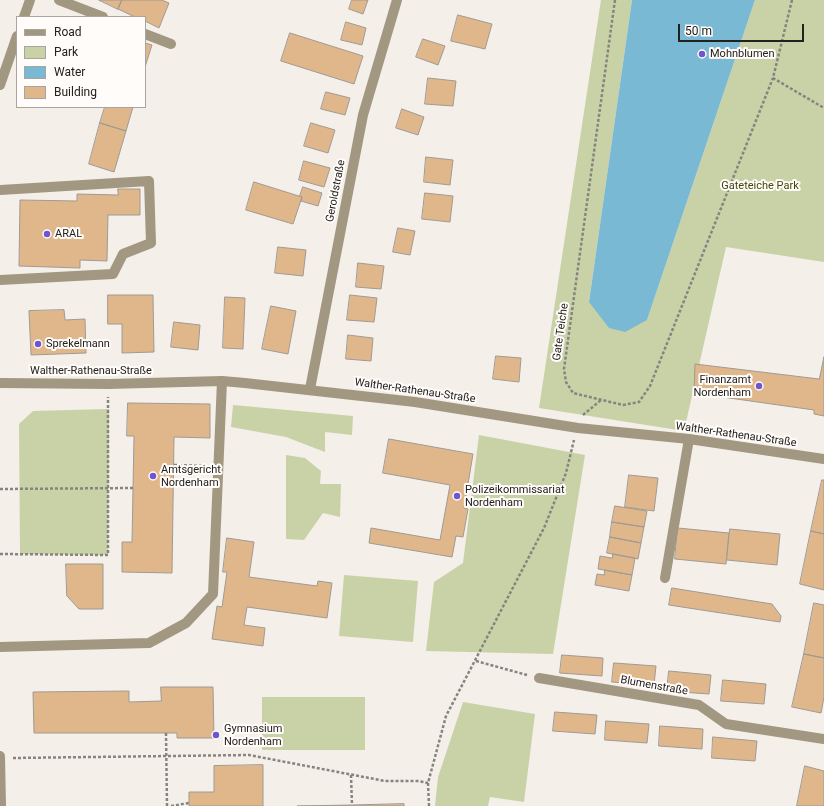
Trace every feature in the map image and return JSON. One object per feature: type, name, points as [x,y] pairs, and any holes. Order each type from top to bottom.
[{"type":"street","points":[[24,16],[30,0]]},
{"type":"street","points":[[59,0],[100,16]]},
{"type":"street","name":"Geroldstraße","points":[[310,390],[363,116],[397,0]]},
{"type":"street","points":[[146,34],[171,44]]},
{"type":"street","points":[[0,85],[16,39]]},
{"type":"street","points":[[0,190],[149,181],[151,243],[123,254],[113,274],[0,280]]},
{"type":"street","points":[[0,647],[149,643],[186,623],[213,594],[222,381]]},
{"type":"street","name":"Walther-Rathenau-Straße","points":[[0,383],[108,384],[222,381],[415,402],[578,428],[689,439],[824,460]]},
{"type":"street","points":[[665,578],[689,439]]},
{"type":"street","name":"Blumenstraße","points":[[539,678],[699,706],[726,724],[824,739]]},
{"type":"street","points":[[0,757],[1,806]]},
{"type":"path","name":"Gate Teiche","points":[[615,0],[564,369],[566,382],[573,393],[623,405],[639,402],[650,386],[773,78],[792,0]]},
{"type":"path","points":[[773,78],[824,108]]},
{"type":"path","points":[[0,554],[108,555],[108,384]]},
{"type":"path","points":[[429,806],[428,783],[446,716],[544,528],[566,474],[578,428],[584,414],[601,400]]},
{"type":"path","points":[[174,465],[218,466]]},
{"type":"path","points":[[0,489],[133,488]]},
{"type":"path","points":[[476,661],[539,678]]},
{"type":"path","points":[[166,733],[167,806]]},
{"type":"path","points":[[0,757],[249,755],[385,781],[418,781],[428,783]]},
{"type":"path","points":[[351,775],[352,805]]},
{"type":"path","points":[[171,806],[189,803]]},
{"type":"green space","name":"Gateteiche Park","points":[[601,0],[632,0],[589,302],[647,320],[755,0],[824,0],[824,262],[726,247],[684,431],[539,408]]},
{"type":"green space","points":[[233,405],[353,416],[352,435],[325,432],[325,452],[286,437],[231,427]]},
{"type":"green space","points":[[109,409],[108,555],[20,554],[19,424],[33,411]]},
{"type":"green space","points":[[479,435],[585,455],[553,654],[426,651],[434,582],[463,563]]},
{"type":"green space","points":[[286,455],[305,458],[321,471],[320,484],[341,484],[340,517],[323,513],[304,540],[286,539]]},
{"type":"green space","points":[[344,575],[418,581],[413,642],[339,636]]},
{"type":"green space","points":[[262,697],[365,697],[365,750],[262,750]]},
{"type":"green space","points":[[463,702],[535,714],[524,802],[490,797],[488,806],[435,806],[438,777]]},
{"type":"water","points":[[632,0],[755,0],[647,320],[625,332],[609,328],[589,302]]},
{"type":"building","points":[[99,0],[122,0],[118,9]]},
{"type":"building","points":[[122,0],[162,0],[169,3],[159,28],[146,22],[146,16],[133,16],[118,9]]},
{"type":"building","points":[[352,0],[368,0],[363,14],[349,9]]},
{"type":"building","points":[[458,15],[492,24],[485,49],[451,41]]},
{"type":"building","points":[[346,22],[366,28],[362,45],[341,40]]},
{"type":"building","points":[[290,33],[363,56],[354,84],[281,61]]},
{"type":"building","points":[[423,39],[445,46],[438,65],[416,57]]},
{"type":"building","points":[[146,43],[152,45],[146,64]]},
{"type":"building","points":[[428,78],[456,81],[453,106],[425,104]]},
{"type":"building","points":[[326,92],[350,98],[345,115],[321,109]]},
{"type":"building","points":[[105,108],[133,108],[126,131],[100,123]]},
{"type":"building","points":[[402,109],[424,117],[418,135],[396,128]]},
{"type":"building","points":[[100,123],[126,131],[114,172],[89,164]]},
{"type":"building","points":[[311,123],[335,130],[328,153],[304,146]]},
{"type":"building","points":[[426,157],[453,160],[450,185],[424,182]]},
{"type":"building","points":[[304,161],[330,168],[324,187],[299,180]]},
{"type":"building","points":[[254,182],[302,197],[293,224],[246,210]]},
{"type":"building","points":[[303,187],[322,193],[318,206],[301,201],[302,197],[300,196]]},
{"type":"building","points":[[118,189],[140,189],[140,215],[108,215],[107,261],[80,260],[80,268],[19,266],[20,200],[77,201],[77,194],[118,195]]},
{"type":"building","points":[[425,193],[453,196],[450,222],[422,219]]},
{"type":"building","points":[[398,228],[415,231],[410,255],[393,252]]},
{"type":"building","points":[[278,247],[306,250],[303,276],[275,273]]},
{"type":"building","points":[[358,263],[384,266],[381,289],[356,287]]},
{"type":"building","points":[[108,295],[153,295],[154,352],[122,353],[122,324],[108,324]]},
{"type":"building","points":[[350,295],[377,298],[374,322],[347,320]]},
{"type":"building","points":[[225,297],[245,298],[243,349],[223,348]]},
{"type":"building","points":[[271,306],[296,311],[288,354],[262,349]]},
{"type":"building","points":[[64,310],[65,320],[85,319],[86,353],[31,355],[29,311]]},
{"type":"building","points":[[174,322],[200,325],[198,350],[171,347]]},
{"type":"building","points":[[348,335],[373,338],[371,361],[346,359]]},
{"type":"building","points":[[496,356],[521,358],[519,382],[493,379]]},
{"type":"building","name":"Finanzamt Nordenham","points":[[824,357],[824,416],[814,414],[814,410],[694,393],[695,364],[819,379]]},
{"type":"building","name":"Amtsgericht Nordenham","points":[[128,403],[210,404],[210,438],[174,437],[172,573],[122,572],[122,542],[132,542],[134,436],[127,436]]},
{"type":"building","name":"Polizeikommissariat Nordenham","points":[[389,439],[473,454],[464,508],[468,509],[463,537],[456,536],[452,557],[369,543],[371,528],[440,540],[450,485],[383,473]]},
{"type":"building","points":[[629,475],[658,478],[654,511],[625,507]]},
{"type":"building","points":[[822,480],[824,480],[824,534],[811,531]]},
{"type":"building","points":[[615,506],[647,511],[644,527],[612,522]]},
{"type":"building","points":[[612,522],[644,527],[641,543],[610,537]]},
{"type":"building","points":[[678,528],[729,533],[726,564],[675,559]]},
{"type":"building","points":[[730,529],[780,534],[777,565],[727,560]]},
{"type":"building","points":[[811,531],[824,534],[824,590],[800,584]]},
{"type":"building","points":[[610,537],[641,543],[638,559],[607,553]]},
{"type":"building","points":[[227,538],[254,542],[249,577],[317,586],[318,581],[332,583],[327,618],[247,607],[244,625],[265,628],[263,646],[212,639],[217,606],[222,607],[227,572],[223,572]]},
{"type":"building","points":[[613,554],[635,558],[632,575],[598,569],[600,556],[612,558]]},
{"type":"building","points":[[66,564],[103,564],[103,609],[79,609],[67,596]]},
{"type":"building","points":[[605,570],[632,575],[629,591],[595,585],[597,574],[604,575]]},
{"type":"building","points":[[672,588],[772,604],[781,616],[780,622],[669,605]]},
{"type":"building","points":[[814,603],[824,605],[824,658],[804,654]]},
{"type":"building","points":[[804,654],[824,658],[824,697],[821,713],[792,707]]},
{"type":"building","points":[[562,655],[603,658],[602,676],[560,673]]},
{"type":"building","points":[[614,663],[656,666],[654,685],[612,682]]},
{"type":"building","points":[[669,671],[711,675],[709,694],[667,691]]},
{"type":"building","points":[[723,680],[766,684],[764,704],[721,701]]},
{"type":"building","points":[[161,687],[213,687],[214,738],[177,738],[177,733],[34,733],[33,692],[129,691],[129,702],[161,701]]},
{"type":"building","points":[[555,712],[597,715],[595,734],[553,731]]},
{"type":"building","points":[[606,721],[649,724],[647,743],[605,740]]},
{"type":"building","points":[[660,726],[703,729],[702,749],[659,746]]},
{"type":"building","points":[[713,737],[757,741],[755,761],[712,758]]},
{"type":"building","points":[[263,765],[263,806],[189,806],[189,792],[214,792],[214,766]]},
{"type":"building","points":[[805,766],[824,771],[824,806],[797,806]]},
{"type":"building","points":[[404,804],[404,806],[297,806],[352,805]]},
{"type":"place","name":"Mohnblumen","points":[[702,54]]},
{"type":"place","name":"ARAL","points":[[47,234]]},
{"type":"place","name":"Sprekelmann","points":[[38,344]]},
{"type":"place","name":"Finanzamt Nordenham","points":[[759,386]]},
{"type":"place","name":"Amtsgericht Nordenham","points":[[153,476]]},
{"type":"place","name":"Polizeikommissariat Nordenham","points":[[457,496]]},
{"type":"place","name":"Gymnasium Nordenham","points":[[216,735]]}]
